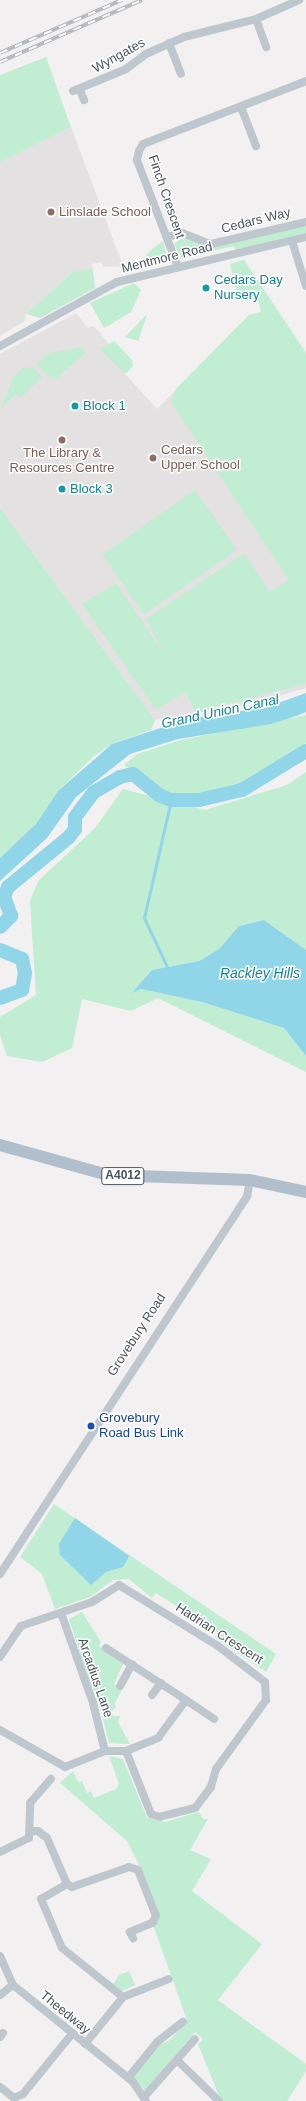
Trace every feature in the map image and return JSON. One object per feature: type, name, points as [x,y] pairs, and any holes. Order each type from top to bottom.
[{"type":"main road","name":"A4012","points":[[0,1145],[108,1175],[250,1180],[306,1192]]},
{"type":"street","name":"Wyngates","points":[[84,100],[76,90],[169,43],[217,27],[256,19],[299,0]]},
{"type":"street","points":[[256,19],[266,47]]},
{"type":"street","points":[[169,43],[181,74]]},
{"type":"street","name":"Finch Crescent","points":[[178,267],[137,160],[139,151],[143,144],[306,81]]},
{"type":"street","points":[[241,107],[256,146]]},
{"type":"street","name":"Cedars Way","points":[[167,237],[182,233],[211,244],[306,222]]},
{"type":"street","name":"Mentmore Road","points":[[0,346],[117,282],[306,237]]},
{"type":"street","points":[[292,240],[306,286]]},
{"type":"street","name":"Grovebury Road","points":[[0,1574],[247,1196],[250,1180]]},
{"type":"street","name":"Hadrian Crescent","points":[[0,1657],[20,1626],[92,1602],[114,1586],[126,1586],[266,1682],[266,1700],[216,1769],[211,1787],[195,1808],[160,1817],[151,1814],[126,1751]]},
{"type":"street","name":"Arcadius Lane","points":[[61,1613],[93,1703],[105,1751]]},
{"type":"street","points":[[106,1648],[214,1719]]},
{"type":"street","points":[[120,1686],[132,1664]]},
{"type":"street","points":[[152,1695],[161,1683]]},
{"type":"street","points":[[0,1730],[64,1767],[105,1751],[126,1751],[158,1738],[186,1700]]},
{"type":"street","points":[[0,1852],[25,1842],[31,1831],[30,1803],[51,1779]]},
{"type":"street","points":[[31,1831],[38,1831],[47,1838],[67,1884]]},
{"type":"street","points":[[123,1997],[62,1948],[41,1899],[67,1884],[77,1886],[134,1867],[156,1916],[152,1923],[130,1932]]},
{"type":"street","name":"Theedway","points":[[0,1956],[13,1985],[128,2078],[145,2099]]},
{"type":"street","points":[[85,2044],[123,1997],[169,1978]]},
{"type":"street","points":[[0,1995],[13,1985]]},
{"type":"street","points":[[128,2078],[157,2042],[183,2022]]},
{"type":"street","points":[[0,2087],[16,2099],[23,2094],[72,2034]]},
{"type":"street","points":[[145,2099],[195,2039]]},
{"type":"street","points":[[178,2061],[218,2101]]},
{"type":"shaded area","name":"Linslade School","points":[[71,127],[123,266],[103,267],[102,262],[92,264],[93,269],[74,271],[26,314],[25,321],[0,336],[0,162]]},
{"type":"shaded area","name":"Cedars Upper School","points":[[244,260],[306,353],[306,688],[254,703],[155,720],[0,508],[0,354],[76,313],[88,328],[93,326],[99,331],[128,371],[125,374],[157,409],[249,315],[261,312],[259,302],[253,303],[251,296],[239,299],[230,264]]},
{"type":"green space","points":[[46,57],[71,127],[0,162],[0,75]]},
{"type":"green space","points":[[306,225],[306,233],[236,250],[234,246],[181,258],[174,244],[182,237],[200,244]]},
{"type":"green space","points":[[163,241],[168,260],[134,269],[151,250]]},
{"type":"green space","points":[[244,260],[306,353],[306,684],[196,712],[185,692],[156,710],[82,604],[116,583],[165,655],[146,619],[244,553],[270,592],[289,580],[171,402],[176,389],[249,315],[261,312],[259,302],[253,303],[251,296],[239,299],[230,264]]},
{"type":"green space","points":[[93,269],[95,288],[40,318],[26,314],[74,271]]},
{"type":"green space","points":[[134,283],[141,290],[131,312],[104,328],[90,303]]},
{"type":"green space","points":[[146,315],[138,341],[125,337]]},
{"type":"green space","points":[[114,341],[132,360],[133,366],[125,374],[100,349]]},
{"type":"green space","points":[[83,347],[85,353],[57,378],[51,379],[36,364],[49,353]]},
{"type":"green space","points":[[25,367],[33,367],[42,377],[20,398],[15,394],[0,410],[14,376]]},
{"type":"green space","points":[[195,490],[237,550],[144,615],[102,555]]},
{"type":"green space","points":[[0,508],[155,720],[151,730],[112,744],[93,757],[58,791],[36,824],[0,858]]},
{"type":"green space","points":[[306,715],[306,743],[240,786],[192,796],[173,795],[155,787],[124,765],[137,754],[181,740]]},
{"type":"green space","points":[[306,772],[306,950],[264,920],[239,926],[219,949],[199,961],[167,967],[132,992],[141,989],[202,1002],[284,1028],[306,1056],[306,1072],[158,998],[131,1011],[82,999],[72,1048],[42,1062],[7,1056],[0,1035],[0,1017],[36,995],[30,901],[38,881],[95,828],[123,789],[205,810],[287,785]]},
{"type":"green space","points":[[54,1504],[276,1654],[266,1672],[215,1638],[218,1633],[156,1593],[152,1598],[129,1579],[113,1580],[90,1597],[55,1609],[42,1574],[20,1557]]},
{"type":"green space","points":[[82,1612],[101,1642],[99,1646],[123,1664],[114,1684],[122,1689],[115,1703],[116,1708],[111,1711],[113,1716],[120,1716],[118,1722],[130,1744],[109,1743],[98,1698],[77,1658],[80,1653],[69,1619]]},
{"type":"green space","points":[[109,1756],[123,1759],[147,1818],[165,1822],[199,1812],[203,1819],[208,1819],[190,1850],[211,1859],[192,1891],[262,1944],[218,2000],[306,2064],[306,2071],[287,2101],[221,2101],[198,2044],[203,2039],[195,2032],[145,2090],[132,2076],[157,2046],[170,2040],[187,2020],[153,1925],[147,1881],[127,1841],[60,1783],[73,1771],[78,1782],[82,1781],[87,1793],[91,1791],[94,1798],[116,1789],[119,1784]]},
{"type":"green space","points":[[129,1971],[135,1985],[122,1991],[113,1984],[119,1975]]},
{"type":"water","points":[[306,693],[306,712],[299,715],[271,724],[178,739],[130,754],[76,797],[47,838],[0,881],[0,858],[36,824],[58,791],[112,744],[188,719],[267,707]]},
{"type":"water","name":"Rackley Hills","points":[[264,920],[306,950],[306,1056],[284,1028],[202,1002],[141,989],[132,993],[152,970],[199,961],[219,949],[239,926]]},
{"type":"water","points":[[75,1518],[129,1556],[123,1567],[106,1572],[91,1585],[60,1555],[59,1544]]},
{"type":"waterway","points":[[0,927],[11,916],[4,897],[8,887],[69,837],[75,829],[75,817],[94,792],[120,777],[133,774],[159,795],[171,800],[199,800],[242,790],[306,751]]},
{"type":"waterway","points":[[167,967],[144,918],[171,800]]},
{"type":"waterway","points":[[0,950],[22,959],[25,973],[22,990],[0,998]]},
{"type":"railway","points":[[0,53],[122,0]]},
{"type":"railway","points":[[0,62],[142,0]]},
{"type":"place","name":"Linslade School","points":[[51,212]]},
{"type":"place","name":"Cedars Day Nursery","points":[[206,288]]},
{"type":"place","name":"Block 1","points":[[75,406]]},
{"type":"place","name":"The Library & Resources Centre","points":[[62,440]]},
{"type":"place","name":"Cedars Upper School","points":[[153,458]]},
{"type":"place","name":"Block 3","points":[[62,489]]},
{"type":"place","name":"Grovebury Road Bus Link","points":[[91,1426]]},
{"type":"water label","name":"Grand Union Canal","points":[[220,711]]}]
